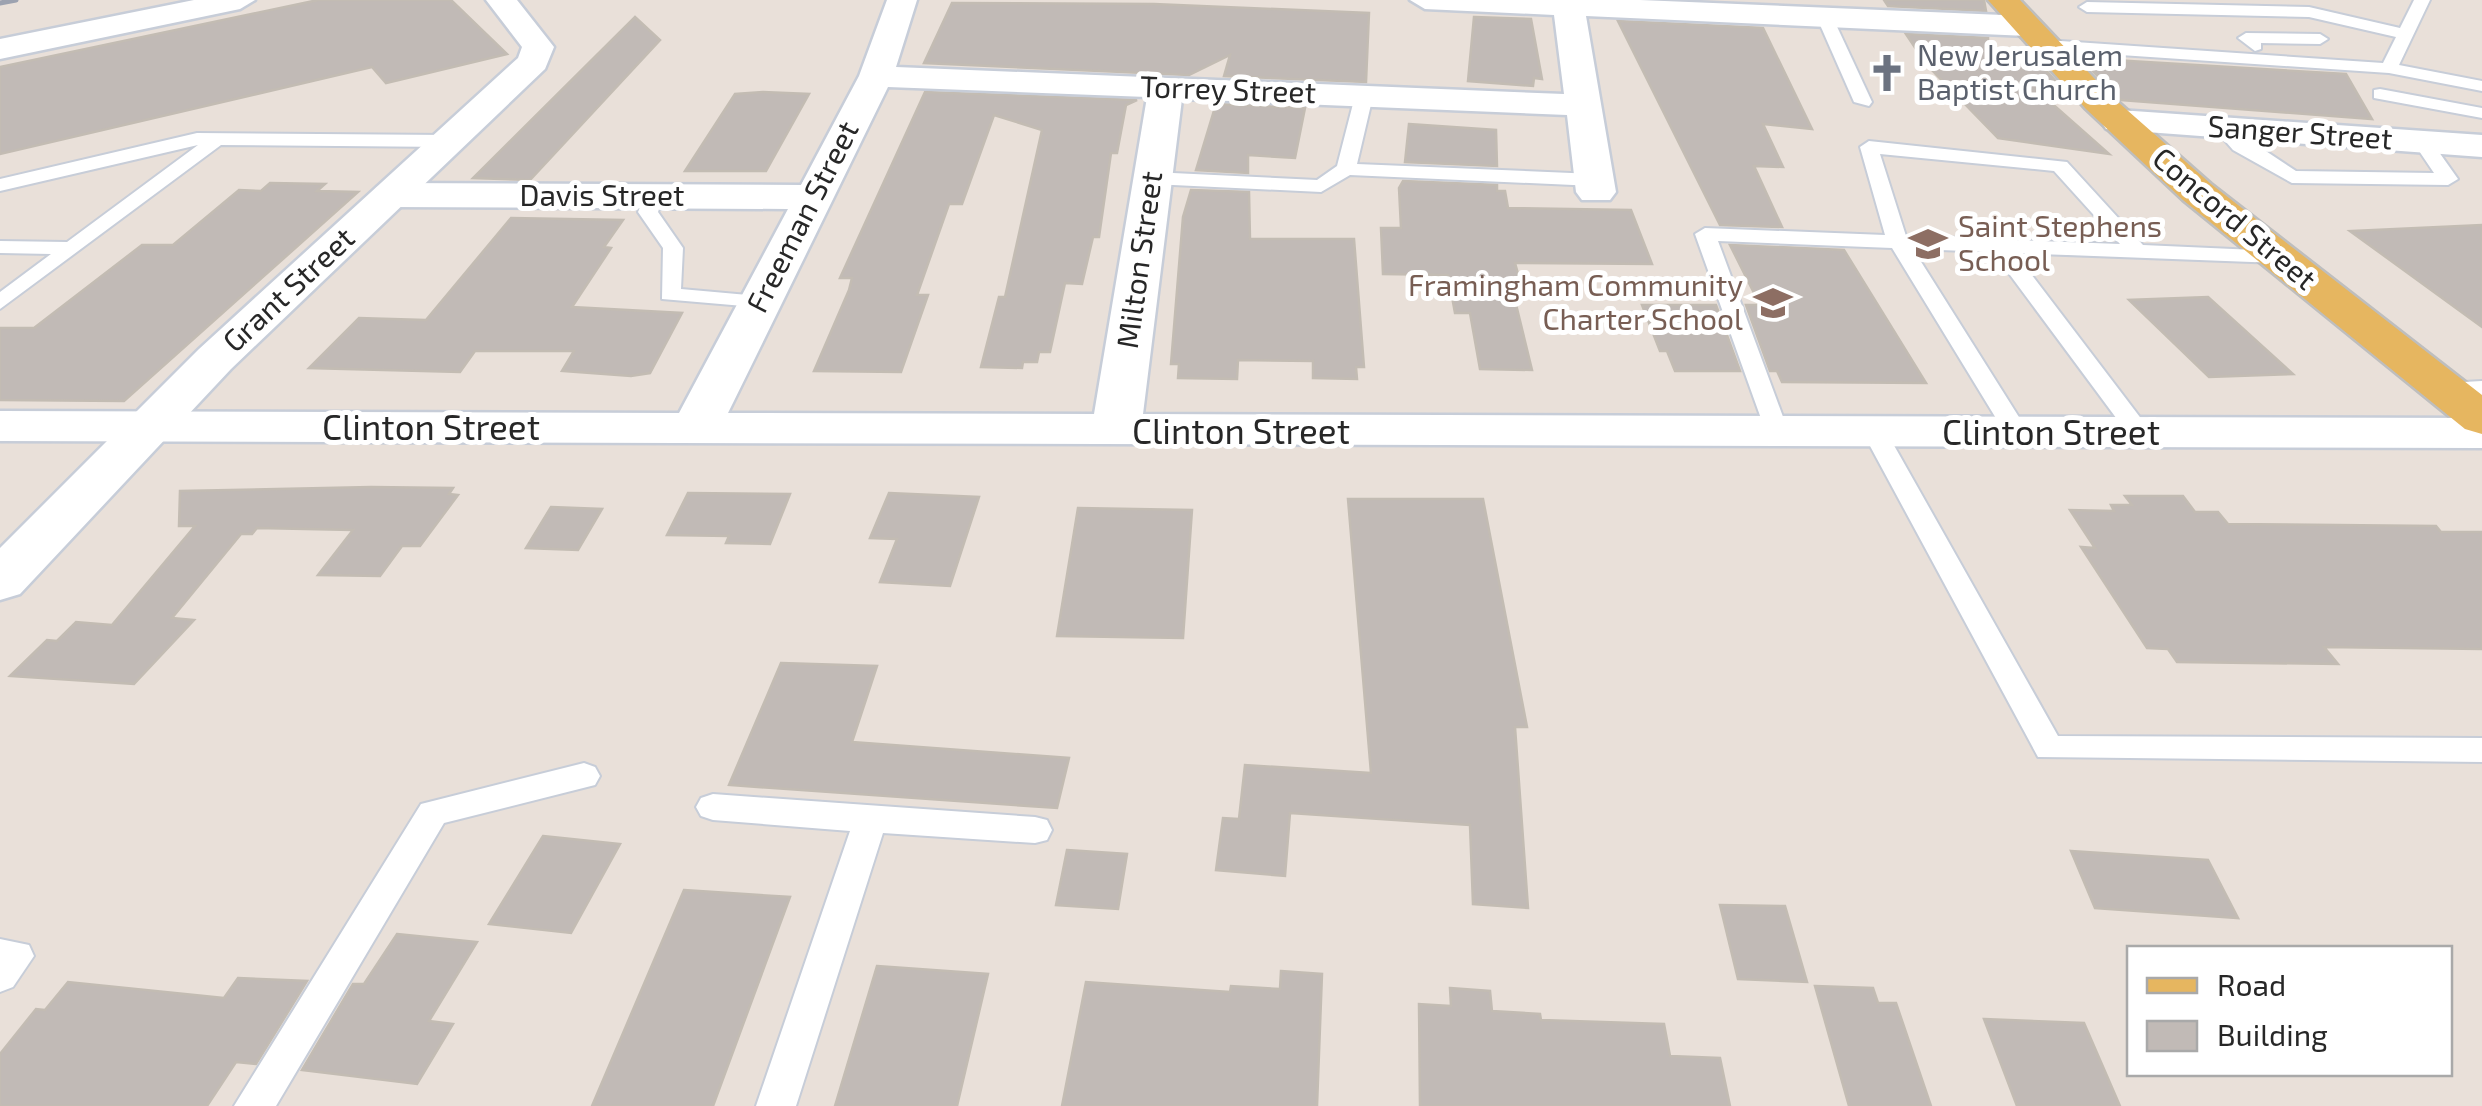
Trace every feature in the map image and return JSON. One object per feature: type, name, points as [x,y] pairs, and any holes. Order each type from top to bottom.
[{"type":"main road","name":"Concord Street","points":[[2025,24],[2119,121],[2197,192],[2278,257],[2464,389],[2482,419]]},
{"type":"street","points":[[0,49],[240,0]]},
{"type":"street","name":"Grant Street","points":[[0,581],[149,426],[537,56],[536,43],[501,0]]},
{"type":"street","name":"Freeman Street","points":[[695,429],[876,76],[902,0]]},
{"type":"street","points":[[1425,0],[2025,24]]},
{"type":"street","points":[[1579,5],[1580,105],[1595,186]]},
{"type":"street","name":"Torrey Street","points":[[876,76],[1580,105]]},
{"type":"street","name":"Milton Street","points":[[1116,432],[1166,88]]},
{"type":"street","name":"Sanger Street","points":[[2119,121],[2482,146]]},
{"type":"street","name":"Davis Street","points":[[391,195],[812,197]]},
{"type":"street","name":"Clinton Street","points":[[0,426],[2482,433]]},
{"type":"lane","points":[[2389,68],[2422,0]]},
{"type":"lane","points":[[2087,7],[2328,8],[2406,34]]},
{"type":"lane","points":[[1825,18],[1864,102]]},
{"type":"lane","points":[[2025,24],[2267,57],[2389,68],[2482,86]]},
{"type":"lane","points":[[2267,57],[2246,38],[2320,39]]},
{"type":"lane","points":[[2380,94],[2482,113]]},
{"type":"lane","points":[[1346,169],[1364,96]]},
{"type":"lane","points":[[0,185],[197,138],[449,141]]},
{"type":"lane","points":[[0,302],[218,139]]},
{"type":"lane","points":[[2017,433],[1896,238],[1869,148],[2060,166],[2136,250]]},
{"type":"lane","points":[[1152,178],[1321,186],[1346,169],[1595,186]]},
{"type":"lane","points":[[653,196],[648,212],[672,248],[670,294],[758,303]]},
{"type":"lane","points":[[1777,433],[1705,234],[1896,238],[2278,257]]},
{"type":"lane","points":[[1998,244],[2140,433]]},
{"type":"lane","points":[[0,247],[72,248]]},
{"type":"lane","points":[[1875,432],[2049,748],[2482,750]]},
{"type":"lane","points":[[254,1106],[433,813],[584,776]]},
{"type":"lane","points":[[713,807],[1035,830]]},
{"type":"lane","points":[[776,1106],[871,818]]},
{"type":"lane","points":[[0,954],[16,956],[0,976]]},
{"type":"building","points":[[318,0],[451,0],[507,54],[386,83],[372,67],[0,154],[0,67]]},
{"type":"building","points":[[1884,0],[1984,0],[1986,11],[1888,6]]},
{"type":"building","points":[[952,3],[1154,4],[1369,13],[1366,82],[1224,76],[1230,55],[1189,75],[924,63]]},
{"type":"building","points":[[635,17],[660,40],[530,180],[473,178]]},
{"type":"building","points":[[1474,17],[1531,19],[1542,79],[1534,78],[1533,86],[1468,81]]},
{"type":"building","points":[[1618,21],[1763,28],[1812,129],[1763,124],[1783,167],[1754,166],[1782,227],[1720,225]]},
{"type":"building","points":[[1906,34],[1988,38],[1988,54],[2033,56],[2069,96],[2040,93],[2109,154],[1998,138],[1926,64]]},
{"type":"building","points":[[2080,58],[2346,74],[2372,119],[2121,100]]},
{"type":"building","points":[[925,92],[1137,100],[1126,105],[1117,153],[1111,153],[1099,237],[1093,237],[1082,284],[1065,283],[1050,352],[1039,352],[1037,362],[1023,362],[1022,368],[981,367],[999,297],[1005,297],[1042,130],[994,115],[962,204],[949,204],[917,295],[928,295],[901,372],[814,371],[852,278],[840,278]]},
{"type":"building","points":[[735,94],[809,94],[766,171],[685,171]]},
{"type":"building","points":[[1216,104],[1305,108],[1295,158],[1248,155],[1248,173],[1196,170]]},
{"type":"building","points":[[1409,124],[1496,130],[1497,166],[1405,162]]},
{"type":"building","points":[[1403,181],[1497,185],[1497,191],[1505,191],[1508,208],[1631,210],[1652,264],[1515,263],[1522,288],[1512,288],[1532,370],[1480,369],[1470,313],[1455,313],[1448,275],[1383,274],[1381,228],[1401,228],[1399,188]]},
{"type":"building","points":[[270,183],[325,184],[317,191],[358,192],[124,401],[0,400],[0,328],[34,328],[142,245],[173,245],[239,190],[261,191]]},
{"type":"building","points":[[1191,190],[1249,192],[1250,239],[1354,239],[1364,367],[1356,367],[1357,379],[1313,378],[1313,361],[1238,360],[1237,379],[1178,378],[1179,364],[1171,364],[1183,217]]},
{"type":"building","points":[[511,218],[623,220],[604,247],[611,248],[572,307],[682,313],[650,373],[631,376],[562,371],[574,351],[475,351],[460,372],[309,368],[359,318],[426,320]]},
{"type":"building","points":[[2482,225],[2482,327],[2350,231]]},
{"type":"building","points":[[1730,245],[1844,250],[1926,383],[1782,382],[1777,371],[1770,371],[1746,305],[1760,305]]},
{"type":"building","points":[[2208,297],[2293,374],[2209,377],[2129,300]]},
{"type":"building","points":[[1642,305],[1716,305],[1740,371],[1675,371],[1667,351],[1660,351]]},
{"type":"building","points":[[453,488],[449,494],[458,495],[420,546],[402,546],[380,576],[318,575],[353,530],[257,528],[252,534],[241,534],[172,618],[194,620],[134,684],[10,676],[47,640],[57,641],[76,622],[112,625],[195,526],[179,526],[180,491]]},
{"type":"building","points":[[688,493],[790,494],[770,544],[726,543],[729,536],[667,535]]},
{"type":"building","points":[[889,493],[979,497],[950,586],[880,582],[897,539],[870,538]]},
{"type":"building","points":[[2125,496],[2183,496],[2195,512],[2218,512],[2228,524],[2436,526],[2441,532],[2482,532],[2482,649],[2324,647],[2338,664],[2177,662],[2168,649],[2147,648],[2081,547],[2095,548],[2070,510],[2114,511],[2111,505],[2132,505]]},
{"type":"building","points":[[1348,499],[1483,499],[1527,727],[1515,727],[1528,908],[1473,904],[1470,825],[1290,813],[1285,876],[1216,870],[1223,818],[1239,819],[1245,765],[1371,773]]},
{"type":"building","points":[[551,507],[602,509],[578,550],[526,548]]},
{"type":"building","points":[[1078,508],[1192,510],[1183,638],[1057,636]]},
{"type":"building","points":[[781,663],[877,666],[852,742],[1069,758],[1057,808],[729,785]]},
{"type":"building","points":[[543,836],[620,844],[571,933],[489,924]]},
{"type":"building","points":[[1067,850],[1127,854],[1118,909],[1056,905]]},
{"type":"building","points":[[2071,851],[2208,860],[2238,918],[2095,908]]},
{"type":"building","points":[[684,890],[790,897],[713,1106],[592,1106]]},
{"type":"building","points":[[1720,905],[1785,906],[1807,982],[1738,979]]},
{"type":"building","points":[[397,934],[477,942],[429,1021],[453,1024],[417,1084],[302,1070],[353,984],[364,984]]},
{"type":"building","points":[[877,966],[988,974],[957,1106],[835,1106]]},
{"type":"building","points":[[1281,971],[1322,974],[1317,1106],[1062,1106],[1086,982],[1230,992],[1231,986],[1280,989]]},
{"type":"building","points":[[238,978],[307,981],[256,1064],[236,1062],[207,1106],[0,1106],[0,1054],[36,1009],[45,1010],[68,982],[224,998]]},
{"type":"building","points":[[1815,986],[1873,988],[1878,1003],[1896,1003],[1931,1106],[1849,1106]]},
{"type":"building","points":[[1450,988],[1490,991],[1492,1011],[1540,1014],[1541,1020],[1664,1024],[1670,1056],[1720,1058],[1730,1106],[1420,1106],[1419,1004],[1451,1006]]},
{"type":"building","points":[[1984,1019],[2084,1023],[2120,1106],[2017,1106]]},
{"type":"railway","points":[[0,3],[16,0]]},
{"type":"place","name":"New Jerusalem Baptist Church","points":[[1887,73]]},
{"type":"place","name":"Saint Stephens School","points":[[1928,244]]},
{"type":"place","name":"Framingham Community Charter School","points":[[1773,303]]}]
